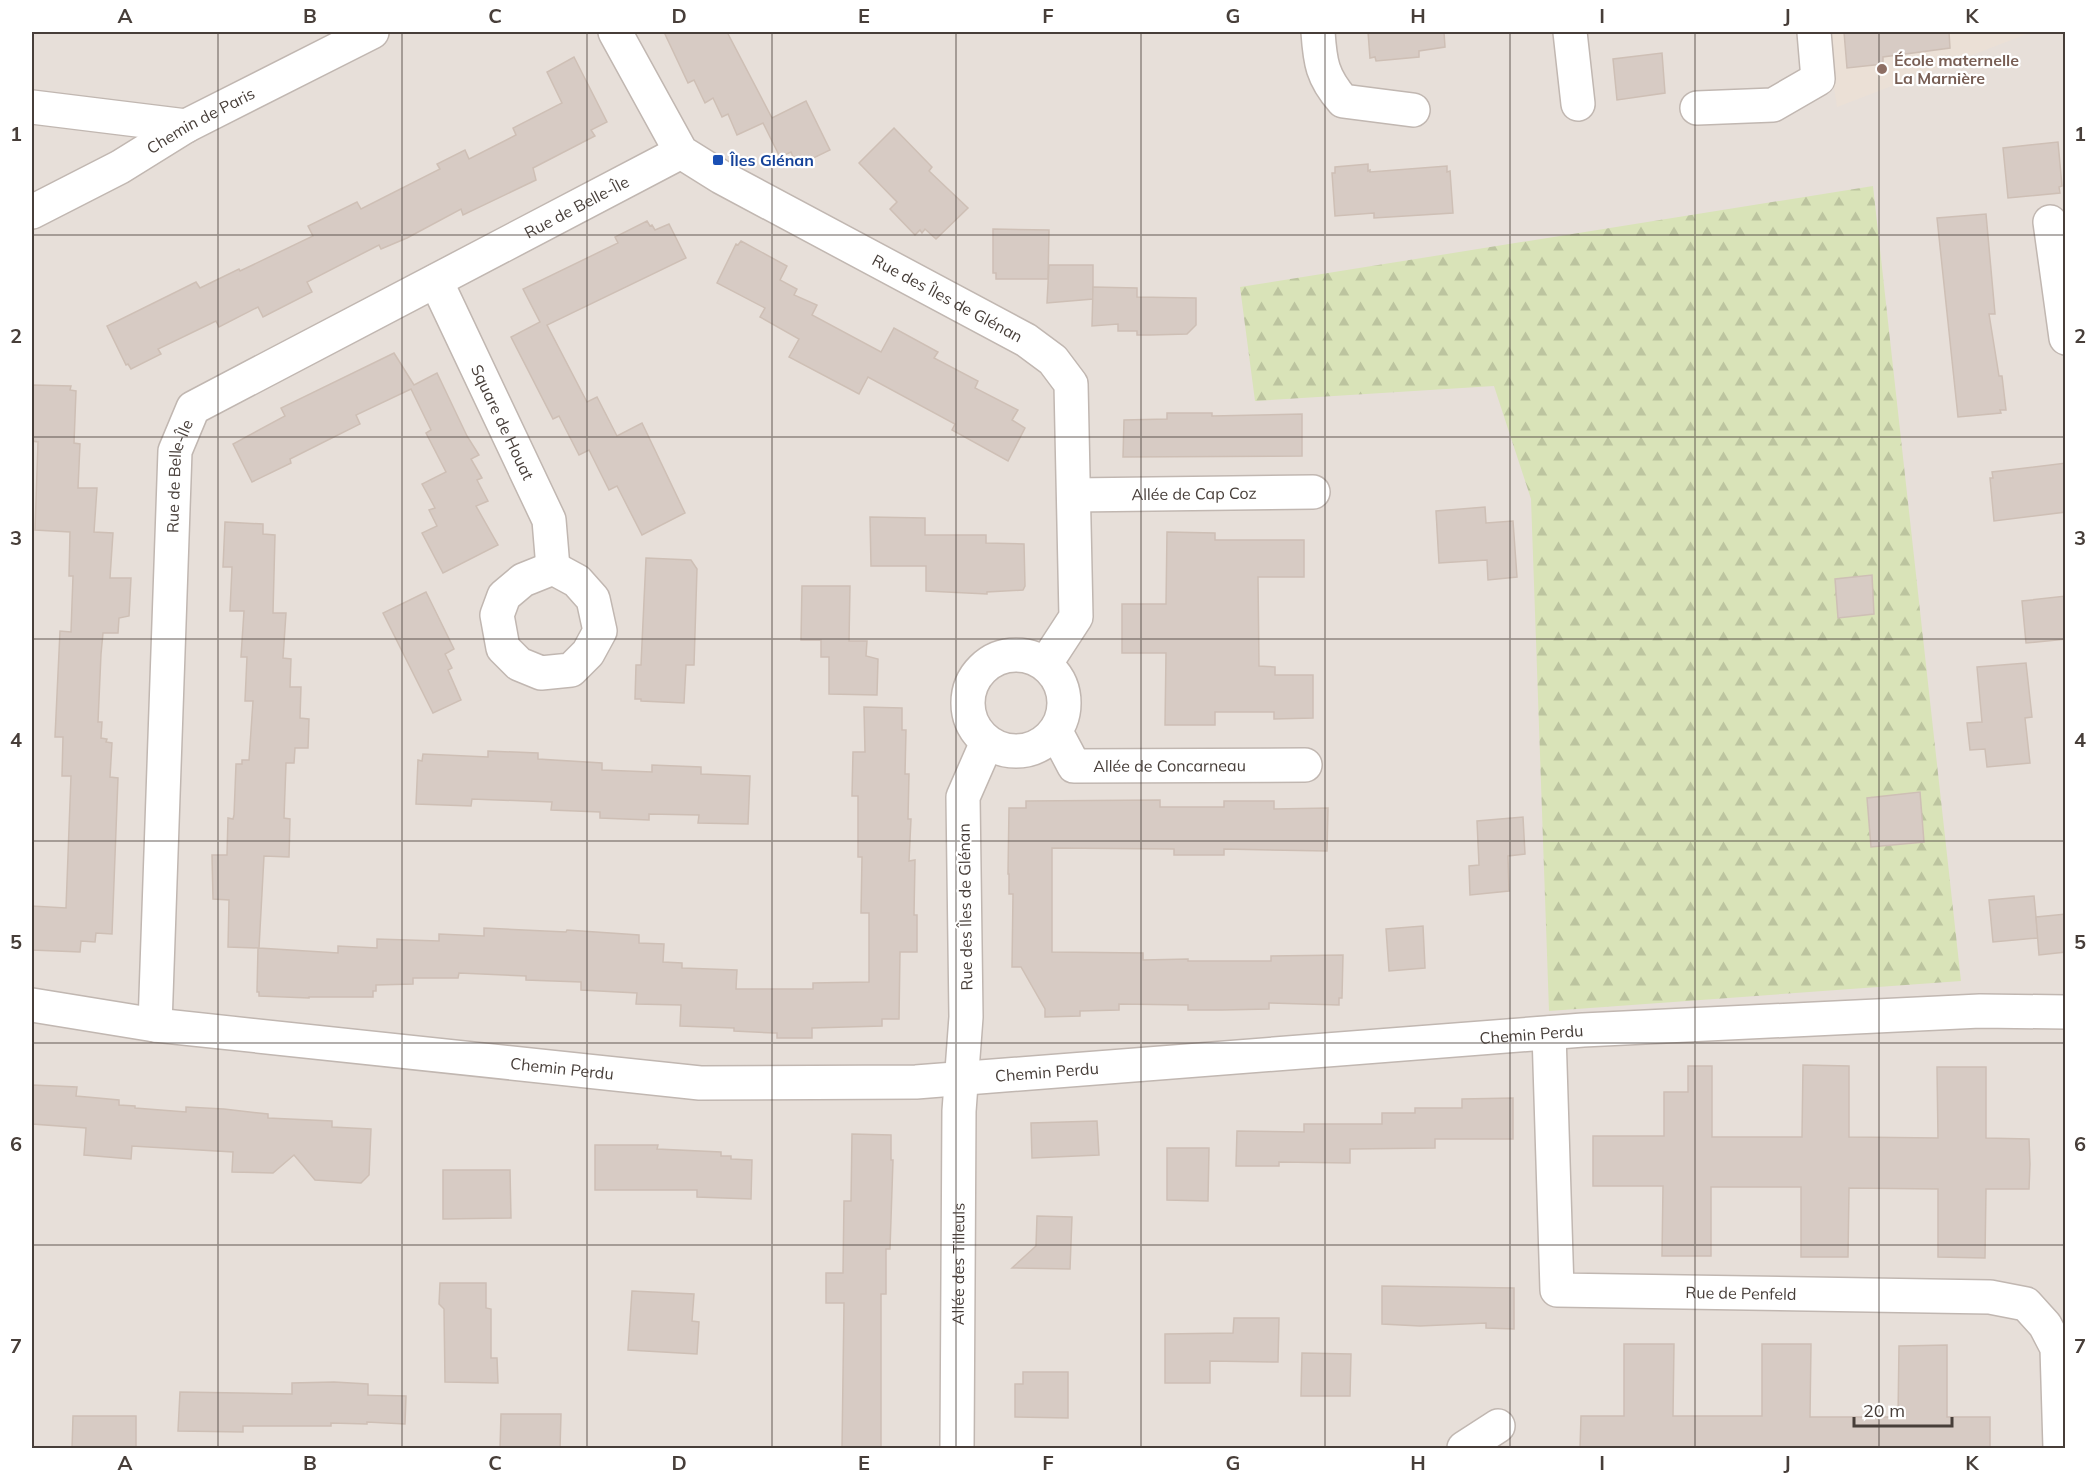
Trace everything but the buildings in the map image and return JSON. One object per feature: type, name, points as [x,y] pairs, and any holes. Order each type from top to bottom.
[{"type":"street","name":"Chemin de Paris","points":[[32,212],[120,167],[186,126],[372,32]]},
{"type":"street","name":"Rue des Îles de Glénan","points":[[615,32],[681,152],[721,177],[1026,340],[1053,360],[1071,384],[1076,618],[1046,663]]},
{"type":"street","points":[[1318,32],[1320,63],[1335,92],[1343,101],[1413,110]]},
{"type":"street","points":[[1570,32],[1578,104]]},
{"type":"street","points":[[1697,108],[1773,105],[1818,79],[1814,32]]},
{"type":"street","points":[[32,107],[186,126]]},
{"type":"street","name":"Rue de Belle-Île","points":[[155,1025],[175,451],[193,408],[681,152]]},
{"type":"street","points":[[2050,222],[2066,338]]},
{"type":"street","name":"Square de Houat","points":[[436,281],[549,520],[553,568]]},
{"type":"street","name":"Allée de Cap Coz","points":[[1074,495],[1313,492]]},
{"type":"street","points":[[1025,655],[1046,663],[1056,674],[1063,688],[1065,703],[1063,718],[1056,732],[1045,742],[1031,749],[1016,751],[1001,749],[987,742],[976,730],[970,717],[968,702],[970,687],[977,674],[988,663],[1002,656],[1025,655]]},
{"type":"street","name":"Allée de Concarneau","points":[[1056,732],[1074,766],[1305,765]]},
{"type":"street","name":"Rue des Îles de Glénan","points":[[962,1077],[966,1017],[963,797],[987,742]]},
{"type":"street","name":"Chemin Perdu","points":[[32,1005],[155,1025],[700,1083],[916,1082],[1549,1033],[1980,1011],[2066,1012]]},
{"type":"street","name":"Rue de Penfeld","points":[[1549,1033],[1557,1290],[1990,1297],[2026,1304],[2045,1325],[2057,1348],[2060,1449]]},
{"type":"street","name":"Allée des Tilleuls","points":[[957,1449],[959,1111],[962,1077]]},
{"type":"street","points":[[1464,1449],[1498,1426]]},
{"type":"shaded area","points":[[32,32],[2065,32],[2065,1448],[32,1448]]},
{"type":"shaded area","name":"École maternelle La Marnière","points":[[1825,32],[2032,32],[1837,107]]},
{"type":"green space","points":[[1873,186],[1961,981],[1549,1011],[1531,499],[1494,386],[1255,401],[1240,287]]},
{"type":"place","name":"École maternelle La Marnière","points":[[1882,69]]},
{"type":"place","name":"Îles Glénan","points":[[718,160]]}]
